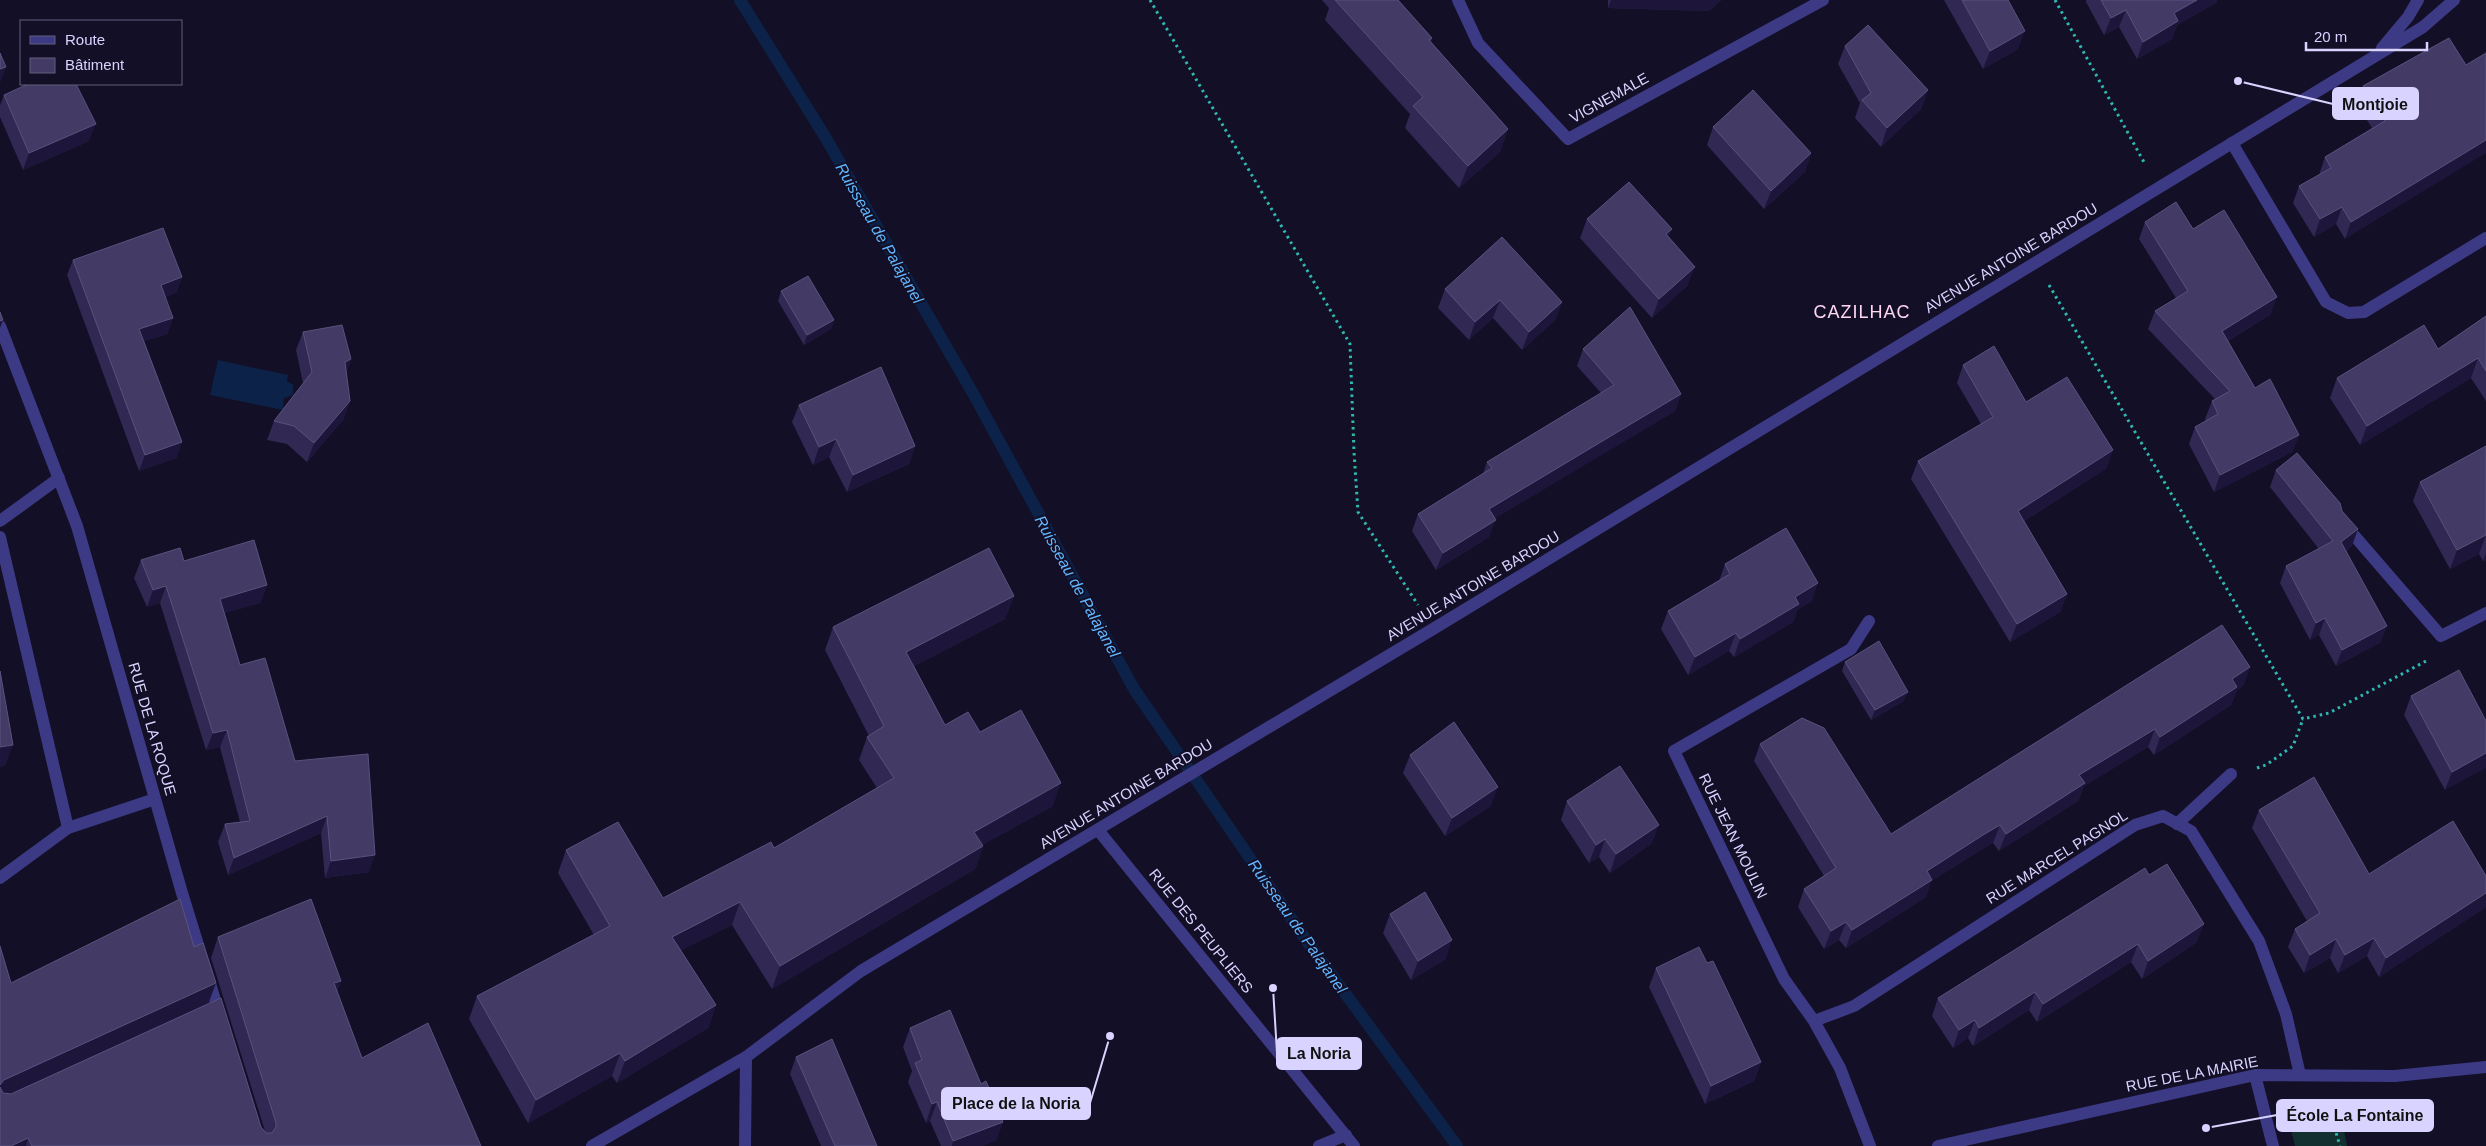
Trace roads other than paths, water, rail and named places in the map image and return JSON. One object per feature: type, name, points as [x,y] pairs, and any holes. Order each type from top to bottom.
[{"type":"street","name":"VIGNEMALE","points":[[1458,0],[1478,43],[1568,139],[1823,0]]},
{"type":"street","name":"AVENUE ANTOINE BARDOU","points":[[2374,57],[2408,17],[2418,0]]},
{"type":"street","name":"AVENUE ANTOINE BARDOU","points":[[592,1146],[746,1057],[861,971],[1433,629],[2423,28],[2454,0]]},
{"type":"street","points":[[2232,143],[2326,302],[2348,313],[2364,312],[2486,238]]},
{"type":"street","name":"RUE DE LA ROQUE","points":[[0,326],[77,526],[214,1010],[224,1027]]},
{"type":"street","points":[[0,521],[59,478]]},
{"type":"street","points":[[2342,522],[2441,636],[2486,613]]},
{"type":"street","points":[[0,536],[68,828]]},
{"type":"street","name":"RUE JEAN MOULIN","points":[[1869,621],[1851,649],[1674,751],[1784,979],[1814,1021],[1840,1068],[1870,1146]]},
{"type":"street","points":[[2177,824],[2231,774]]},
{"type":"street","points":[[0,878],[68,828],[155,799]]},
{"type":"street","name":"RUE MARCEL PAGNOL","points":[[1814,1021],[1854,1006],[2135,825],[2163,816],[2190,831],[2259,941],[2286,1014],[2300,1075]]},
{"type":"street","name":"RUE DES PEUPLIERS","points":[[1098,830],[1354,1146]]},
{"type":"street","points":[[745,1146],[746,1057]]},
{"type":"street","name":"RUE DE LA MAIRIE","points":[[1938,1146],[2255,1075],[2395,1076],[2486,1067]]},
{"type":"street","points":[[2255,1075],[2273,1146]]},
{"type":"street","points":[[1319,1146],[1346,1135]]},
{"type":"water","points":[[218,360],[288,375],[287,381],[293,385],[293,395],[284,398],[283,410],[210,395]]},
{"type":"waterway","name":"Ruisseau de Palajanel","points":[[740,0],[824,135],[974,395],[1134,689],[1306,940],[1457,1146]]},
{"type":"place","name":"Montjoie","points":[[2238,81]]},
{"type":"place","name":"La Noria","points":[[1273,988]]},
{"type":"place","name":"Place de la Noria","points":[[1110,1036]]},
{"type":"place","name":"École La Fontaine","points":[[2206,1128]]},
{"type":"district","name":"CAZILHAC","points":[[1862,312]]}]
